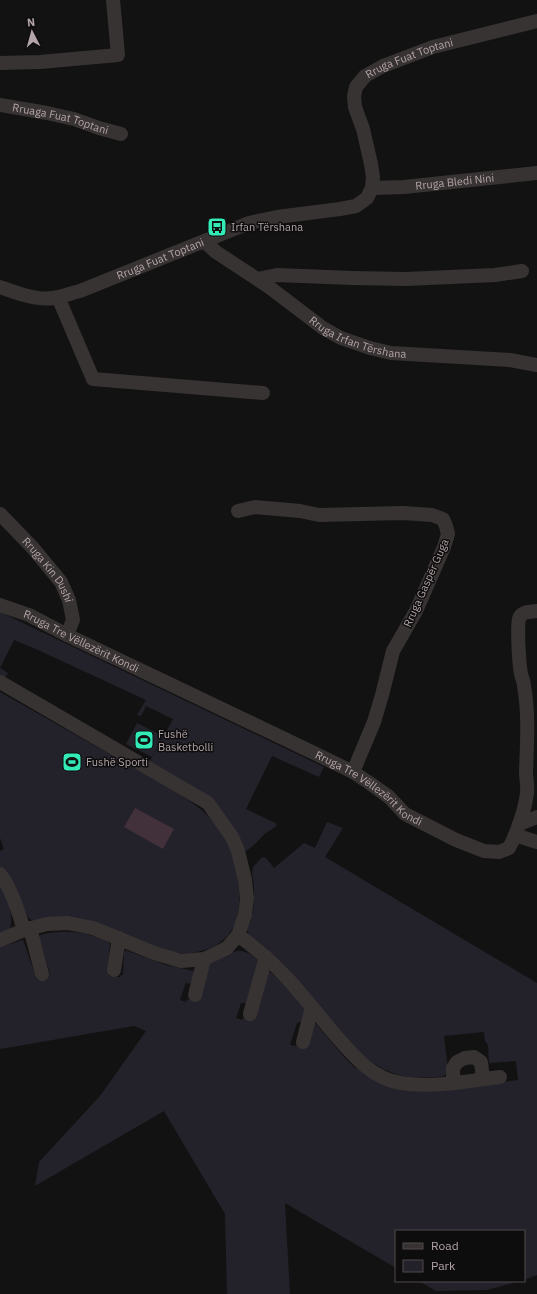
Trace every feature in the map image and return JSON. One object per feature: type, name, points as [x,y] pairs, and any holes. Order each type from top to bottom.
[{"type":"street","points":[[0,63],[40,62],[118,55],[113,0]]},
{"type":"street","name":"Rruga Fuat Toptani","points":[[0,286],[22,294],[40,298],[46,299],[58,297],[80,291],[250,223],[277,217],[356,206],[367,198],[372,188],[368,147],[355,107],[354,96],[356,87],[362,78],[380,67],[433,47],[537,21]]},
{"type":"street","name":"Rruaga Fuat Toptani","points":[[0,105],[74,119],[121,134]]},
{"type":"street","name":"Rruga Bledi Nini","points":[[372,188],[404,187],[537,173]]},
{"type":"street","name":"Rruga Irfan Tërshana","points":[[204,241],[216,252],[257,279],[331,333],[341,338],[370,348],[403,354],[510,360],[537,365]]},
{"type":"street","points":[[257,279],[277,275],[406,279],[522,271]]},
{"type":"street","points":[[58,297],[93,379],[263,393]]},
{"type":"street","name":"Rruga Gaspër Guga","points":[[238,511],[255,507],[300,511],[319,515],[403,513],[432,514],[443,519],[448,534],[444,547],[416,611],[393,651],[374,722],[353,772]]},
{"type":"street","name":"Rruga Kin Dushi","points":[[0,514],[33,548],[61,582],[69,600],[72,620],[67,635]]},
{"type":"street","name":"Rruga Tre Vëllezërit Kondi","points":[[0,605],[29,615],[67,635],[353,772],[389,797],[405,814],[456,840],[484,851],[499,852],[509,848],[517,830],[527,793],[526,705],[524,684],[521,675],[518,629],[519,618],[521,615],[524,613],[537,611]]},
{"type":"street","points":[[0,682],[208,803],[232,837],[238,851],[245,880],[247,899],[245,916],[238,935],[227,948],[204,959],[181,961],[154,953],[93,928],[68,923],[47,924],[27,929],[0,940]]},
{"type":"street","points":[[537,817],[517,830],[537,842]]},
{"type":"street","points":[[0,874],[8,887],[27,929],[42,974]]},
{"type":"street","points":[[238,935],[266,956],[352,1055],[368,1068],[383,1077],[398,1082],[413,1084],[453,1082],[500,1077]]},
{"type":"street","points":[[114,970],[120,938]]},
{"type":"street","points":[[250,1014],[266,956]]},
{"type":"street","points":[[195,995],[204,959]]},
{"type":"street","points":[[303,1042],[312,1008]]},
{"type":"street","points":[[453,1082],[453,1068],[457,1062],[466,1058],[474,1057],[481,1062],[484,1079]]},
{"type":"green space","points":[[0,612],[324,767],[319,777],[272,756],[246,809],[277,824],[254,845],[245,851],[229,823],[149,763],[173,719],[146,706],[141,716],[137,715],[146,700],[14,640],[0,668]]},
{"type":"green space","points":[[0,668],[8,673],[4,680],[0,677]]},
{"type":"green space","points":[[0,692],[173,790],[199,808],[210,818],[221,831],[233,852],[238,882],[239,911],[237,920],[233,928],[224,939],[208,949],[184,954],[33,922],[28,917],[0,867],[0,851],[4,849],[0,838]]},
{"type":"green space","name":"Fushë Basketbolli","points":[[137,723],[163,736],[152,757],[126,744]]},
{"type":"green space","points":[[327,822],[343,828],[325,857],[537,983],[537,1275],[525,1280],[525,1230],[395,1230],[395,1267],[285,1203],[290,1294],[227,1294],[225,1214],[164,1111],[35,1186],[39,1162],[100,1096],[146,1031],[134,1026],[0,1049],[0,947],[23,940],[37,980],[48,977],[47,975],[50,974],[39,937],[40,935],[49,933],[76,932],[93,936],[110,943],[108,969],[109,976],[120,977],[123,975],[125,950],[166,965],[194,971],[193,982],[188,984],[186,982],[180,1000],[186,1002],[187,999],[196,1002],[205,972],[212,962],[232,952],[245,952],[259,961],[246,1003],[241,1003],[236,1018],[242,1020],[243,1018],[252,1020],[269,971],[285,985],[305,1009],[304,1021],[297,1023],[290,1045],[296,1046],[312,1025],[316,1024],[354,1067],[375,1080],[452,1088],[518,1080],[516,1061],[489,1063],[488,1045],[485,1041],[484,1032],[444,1036],[448,1070],[444,1076],[410,1077],[398,1075],[383,1069],[361,1055],[249,935],[247,929],[251,920],[254,906],[253,867],[262,857],[266,858],[274,868],[304,843],[315,848]]},
{"type":"green space","points":[[0,887],[8,902],[11,913],[11,924],[10,929],[0,933]]},
{"type":"green space","points":[[421,1282],[516,1282],[487,1290],[436,1291]]},
{"type":"shaded area","points":[[135,808],[174,829],[163,849],[124,827]]},
{"type":"place","name":"Irfan Tërshana","points":[[217,227]]},
{"type":"place","name":"Fushë Basketbolli","points":[[144,740]]},
{"type":"place","name":"Fushë Sporti","points":[[72,762]]}]
